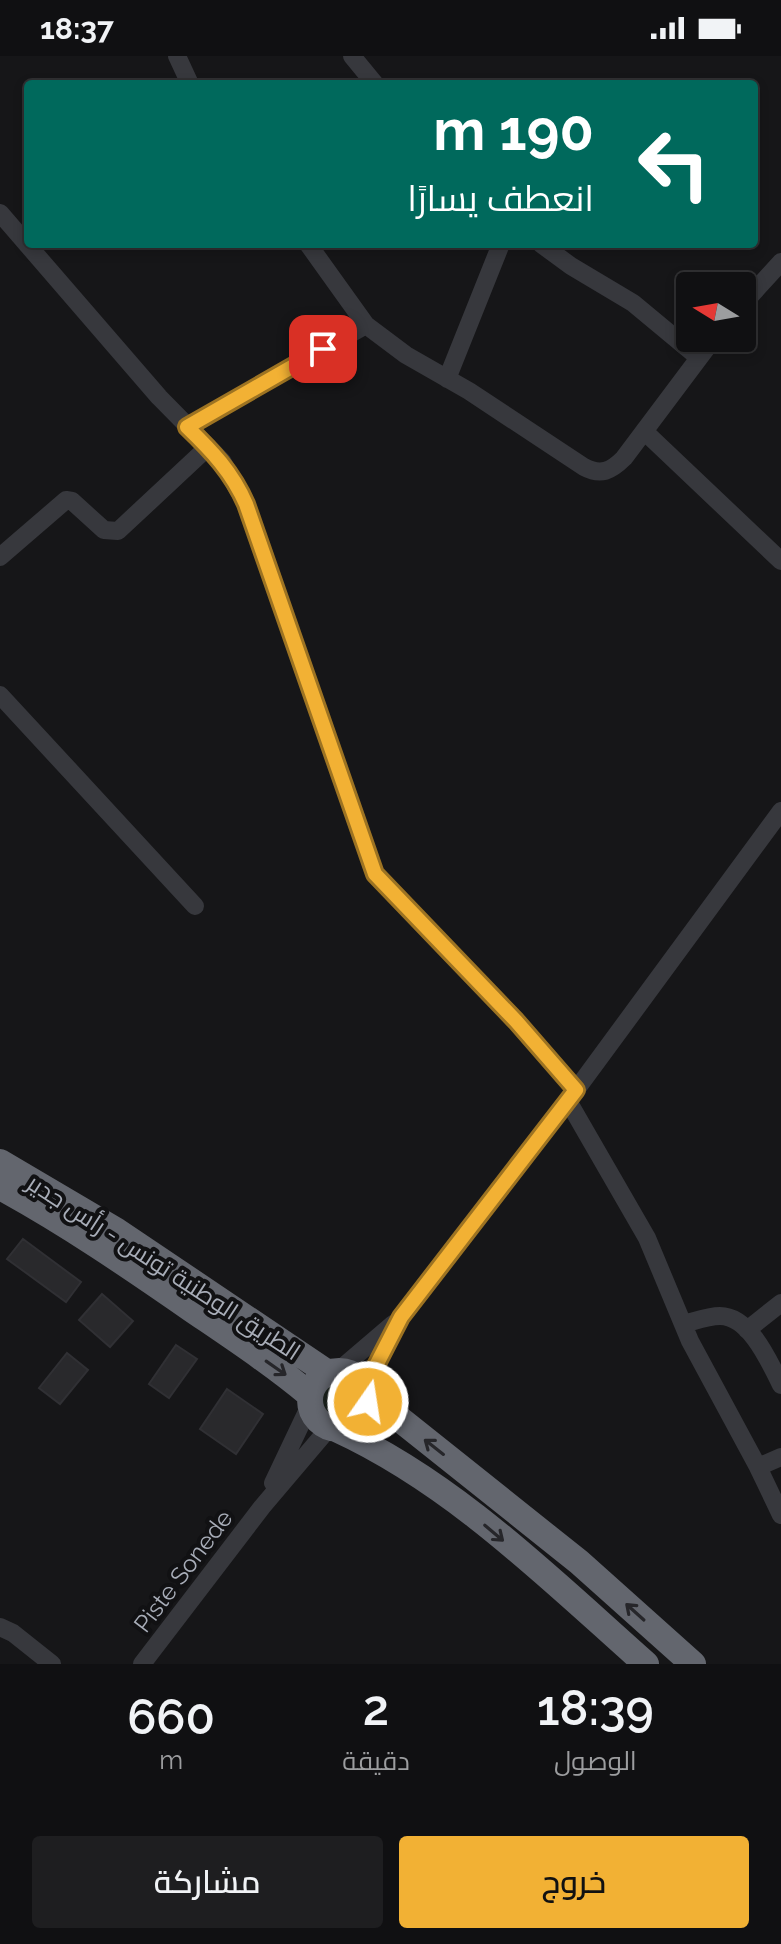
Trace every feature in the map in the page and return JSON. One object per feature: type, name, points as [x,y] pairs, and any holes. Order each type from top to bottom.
[{"type":"highway","name":"الطريق الوطنية تونس - رأس جدير","points":[[0,1162],[117,1231],[333,1372]]},
{"type":"highway","name":"الطريق الوطنية تونس - رأس جدير","points":[[0,1187],[165,1291],[285,1374],[310,1400]]},
{"type":"highway","points":[[646,1664],[458,1502],[385,1454],[320,1423],[310,1400],[313,1386],[333,1372],[351,1374],[366,1390],[579,1562],[693,1664]]},
{"type":"highway","points":[[332,1428],[345,1429],[361,1419],[366,1411],[366,1390]]},
{"type":"street","points":[[177,56],[188,80]]},
{"type":"street","points":[[352,56],[372,80]]},
{"type":"street","points":[[0,213],[24,240]]},
{"type":"street","points":[[31,248],[187,427],[230,471],[246,504],[375,874],[516,1021],[572,1096],[647,1238],[683,1324],[781,1515]]},
{"type":"street","points":[[311,248],[366,325],[406,355],[594,472],[614,468],[702,352]]},
{"type":"street","points":[[447,379],[499,248]]},
{"type":"street","points":[[546,248],[633,303],[698,357]]},
{"type":"street","points":[[756,290],[781,262]]},
{"type":"street","points":[[187,427],[366,325]]},
{"type":"street","points":[[644,431],[781,561]]},
{"type":"street","points":[[0,557],[66,500],[72,501],[104,530],[118,531],[208,447]]},
{"type":"street","points":[[0,695],[195,906]]},
{"type":"street","points":[[366,1390],[401,1317],[572,1096],[781,811]]},
{"type":"street","points":[[747,1330],[781,1303]]},
{"type":"street","points":[[683,1324],[722,1316],[736,1320],[747,1330],[781,1385]]},
{"type":"street","points":[[333,1372],[401,1317]]},
{"type":"street","name":"Piste Sonede","points":[[262,1507],[310,1400]]},
{"type":"street","name":"Piste Sonede","points":[[142,1664],[262,1507],[332,1428]]},
{"type":"street","points":[[758,1467],[781,1457]]},
{"type":"street","points":[[0,1627],[13,1633],[52,1664]]},
{"type":"shaded area","points":[[339,1381],[353,1387],[359,1401],[353,1415],[339,1421],[325,1415],[319,1401],[325,1387]]},
{"type":"building","points":[[23,1239],[81,1282],[66,1302],[7,1259]]},
{"type":"building","points":[[102,1294],[133,1321],[110,1347],[79,1320]]},
{"type":"building","points":[[176,1345],[197,1359],[169,1398],[149,1384]]},
{"type":"building","points":[[67,1353],[88,1370],[60,1404],[39,1388]]},
{"type":"building","points":[[227,1389],[263,1414],[236,1454],[200,1429]]},
{"type":"route","points":[[323,349],[187,427],[222,461],[246,504],[375,874],[516,1021],[576,1090],[401,1317],[365,1387],[368,1402]]}]
